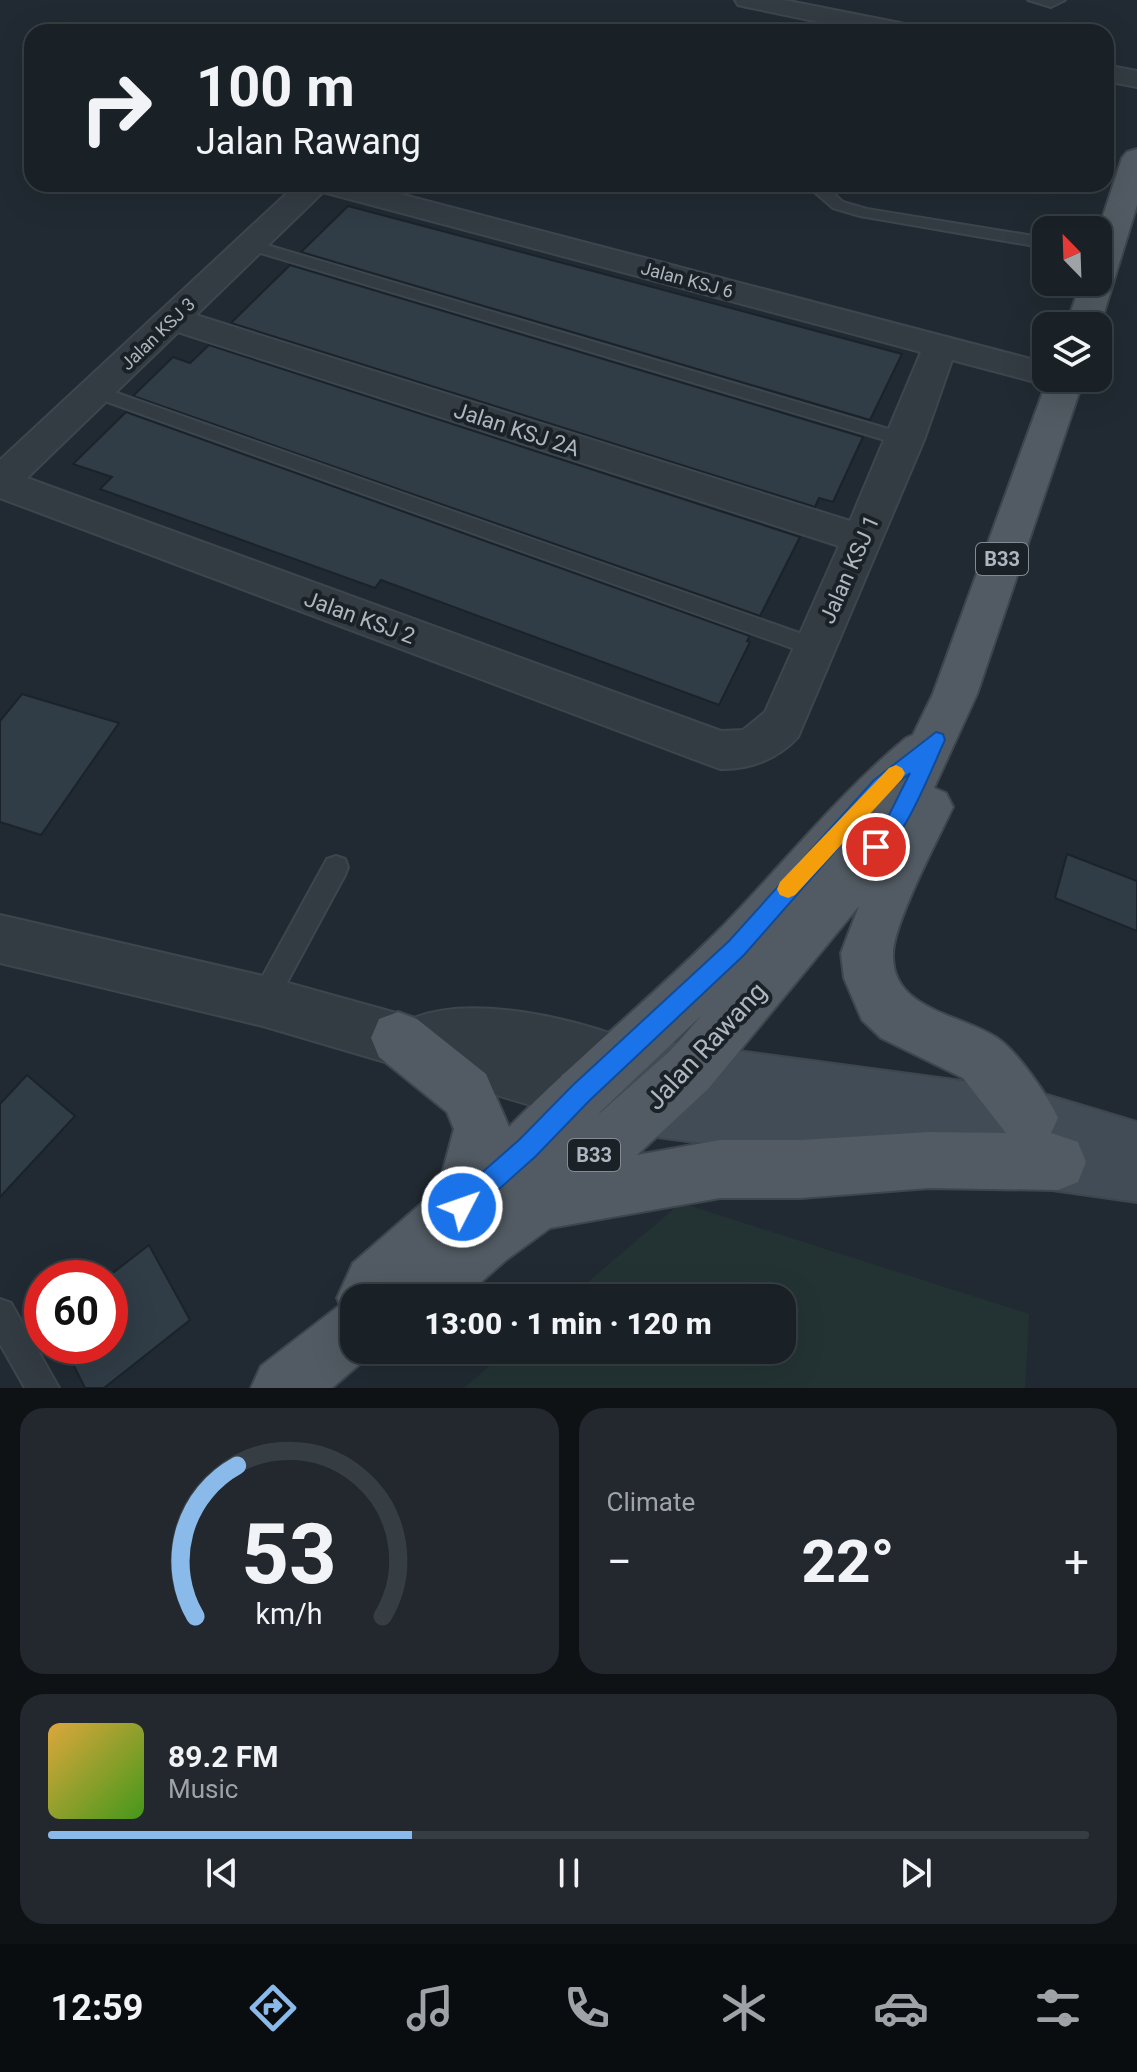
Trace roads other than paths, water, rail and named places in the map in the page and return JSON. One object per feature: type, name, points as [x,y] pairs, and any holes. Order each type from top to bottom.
[{"type":"main road","points":[[1112,230],[1137,158]]},
{"type":"main road","name":"Jalan Rawang","points":[[433,1284],[650,1108],[689,1070],[784,961],[894,825],[955,694],[1060,392]]},
{"type":"main road","points":[[538,1201],[668,1175],[720,1169],[801,1169],[929,1160],[1044,1140],[982,1059],[900,1020],[881,1002],[870,978],[867,953],[874,928],[942,777],[936,740]]},
{"type":"main road","name":"Jalan Rawang","points":[[374,1284],[528,1148],[736,948],[881,786],[936,740]]},
{"type":"main road","points":[[398,1038],[467,1093],[482,1129],[462,1207]]},
{"type":"main road","name":"Jalan Rawang","points":[[283,1388],[340,1336]]},
{"type":"street","points":[[747,0],[866,24]]},
{"type":"street","points":[[1114,75],[1137,79]]},
{"type":"street","name":"Jalan KSJ 3","points":[[0,482],[306,192]]},
{"type":"street","name":"Jalan KSJ 6","points":[[357,192],[1032,370]]},
{"type":"street","name":"Jalan KSJ 2A","points":[[173,319],[862,539]]},
{"type":"street","name":"Jalan KSJ 1","points":[[720,750],[738,751],[771,737],[782,724],[905,440],[940,347]]},
{"type":"street","name":"Jalan KSJ 2","points":[[0,482],[720,750]]},
{"type":"street","points":[[0,939],[263,1001],[398,1038],[535,1082],[689,1070],[1044,1140],[1137,1173]]},
{"type":"street","points":[[599,1077],[650,1108],[1137,1150]]},
{"type":"lane","points":[[1034,0],[1051,3],[1059,0]]},
{"type":"lane","points":[[823,192],[838,205],[865,213],[1032,241]]},
{"type":"lane","points":[[250,245],[905,440]]},
{"type":"lane","points":[[97,392],[814,647]]},
{"type":"lane","points":[[263,1001],[336,867]]},
{"type":"lane","points":[[0,1314],[43,1388]]}]
